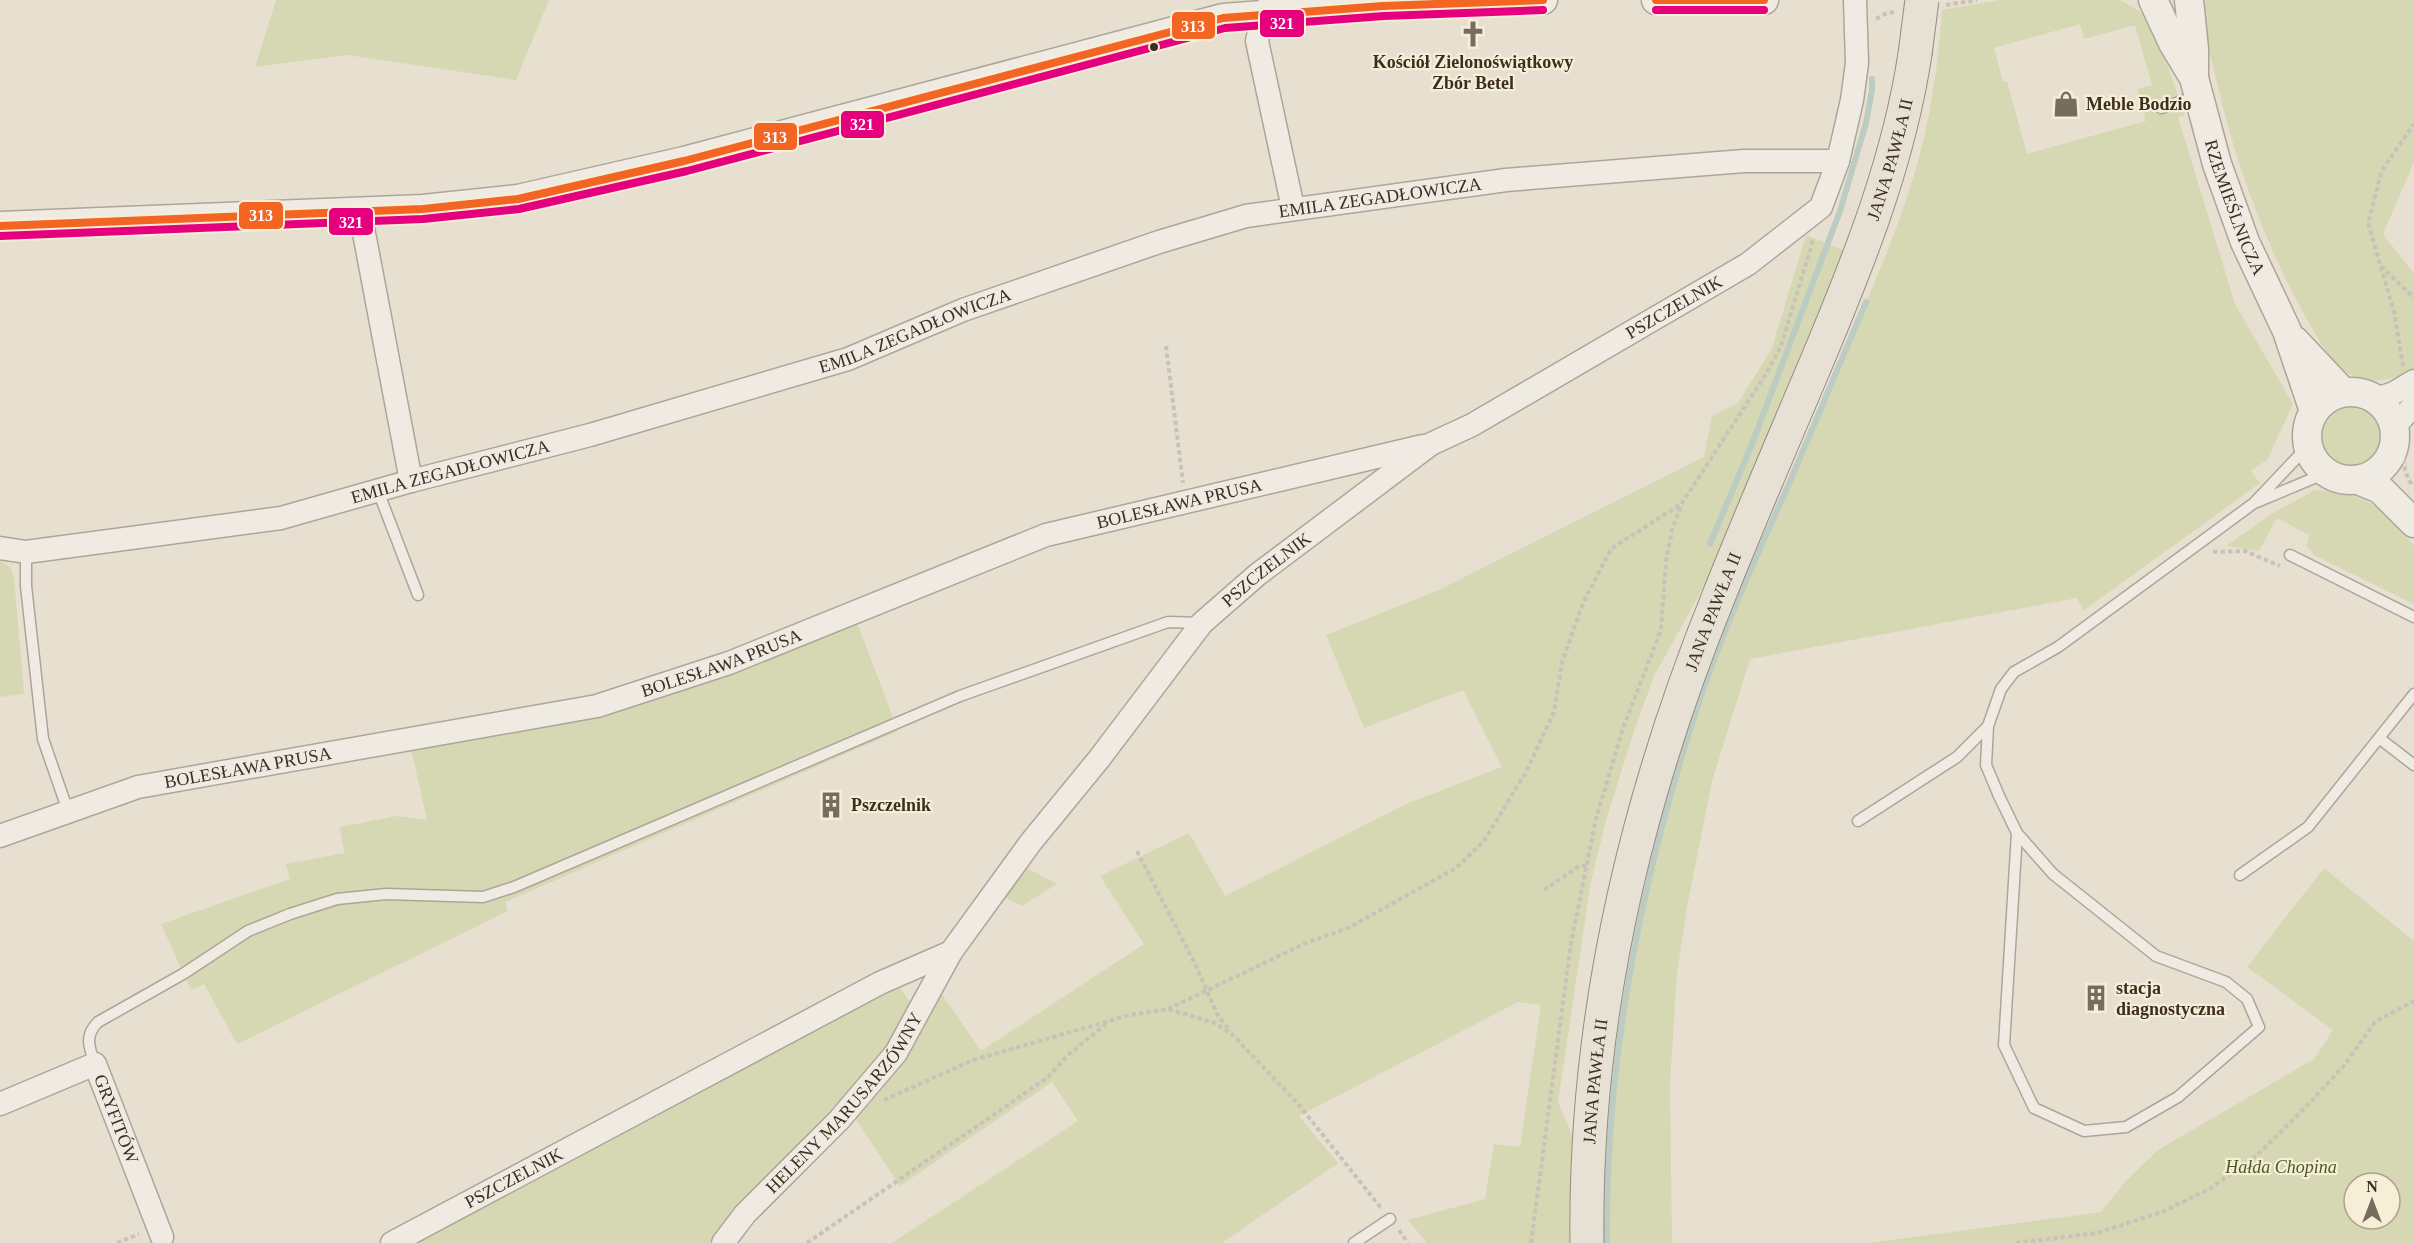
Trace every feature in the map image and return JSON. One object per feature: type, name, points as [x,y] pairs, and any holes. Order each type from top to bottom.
[{"type":"main road","name":"JANA PAWŁA II","points":[[1587,1243],[1590,1133],[1599,1039],[1615,937],[1648,800],[1671,724],[1709,620],[1865,243],[1893,158],[1915,54],[1922,0]]},
{"type":"street","points":[[0,226],[360,212],[472,205],[518,199],[597,183],[1195,24],[1268,7],[1543,0]]},
{"type":"street","points":[[1656,0],[1764,0]]},
{"type":"street","name":"PSZCZELNIK","points":[[392,1243],[880,983],[951,952],[1031,842],[1100,759],[1202,623],[1257,575],[1431,444],[1472,426],[1748,264],[1821,207],[1838,161],[1852,100],[1857,63],[1855,0]]},
{"type":"street","name":"RZEMIEŚLNICZA","points":[[2153,0],[2196,87]]},
{"type":"street","name":"RZEMIEŚLNICZA","points":[[2189,0],[2196,87],[2217,164],[2245,242],[2287,331],[2314,411]]},
{"type":"street","points":[[1268,7],[1257,41],[1293,208]]},
{"type":"street","name":"EMILA ZEGADŁOWICZA","points":[[0,548],[26,552],[252,523],[590,435],[848,359],[963,310],[1137,250],[1246,216],[1518,178],[1744,161],[1838,161]]},
{"type":"street","points":[[360,212],[411,481]]},
{"type":"street","name":"RZEMIEŚLNICZA","points":[[2287,331],[2343,392]]},
{"type":"street","points":[[2376,399],[2394,393],[2409,379]]},
{"type":"street","points":[[2414,502],[2398,476],[2398,440],[2386,408],[2376,399],[2361,392],[2343,392],[2326,399],[2314,411],[2307,428],[2308,446],[2315,461],[2326,472],[2342,479],[2358,480],[2380,489],[2414,523]]},
{"type":"street","points":[[2358,480],[2377,472],[2398,440],[2414,405]]},
{"type":"street","name":"BOLESŁAWA PRUSA","points":[[0,836],[138,787],[597,706],[729,663],[1046,535],[1431,444]]},
{"type":"street","name":"HELENY MARUSARZÓWNY","points":[[723,1243],[745,1214],[839,1120],[896,1053],[951,952]]},
{"type":"street","name":"GRYFITÓW","points":[[0,1104],[95,1064],[159,1241]]},
{"type":"lane","points":[[2161,108],[2196,87]]},
{"type":"lane","points":[[2017,833],[2004,1046],[2034,1108],[2084,1131],[2126,1127],[2178,1097],[2259,1027],[2247,999],[2226,982],[2156,956],[2053,874],[2017,833],[1986,765],[1988,726],[2001,689],[2014,672],[2058,647],[2254,503],[2308,446]]},
{"type":"lane","points":[[2254,503],[2326,472]]},
{"type":"lane","points":[[378,491],[418,595]]},
{"type":"lane","points":[[26,552],[26,586],[43,739],[68,811]]},
{"type":"lane","points":[[2290,555],[2414,617]]},
{"type":"lane","points":[[95,1064],[87,1042],[90,1030],[98,1022],[183,974],[248,931],[290,914],[337,899],[386,894],[483,897],[514,887],[960,696],[1168,622],[1202,623]]},
{"type":"lane","points":[[2240,875],[2308,827],[2414,694]]},
{"type":"lane","points":[[1858,821],[1957,757],[1988,726]]},
{"type":"lane","points":[[2379,738],[2414,765]]},
{"type":"lane","points":[[1354,1243],[1390,1218]]},
{"type":"path","points":[[2409,379],[2394,312],[2368,223],[2382,170],[2414,124]]},
{"type":"path","points":[[2380,265],[2414,298]]},
{"type":"path","points":[[1166,346],[1185,502]]},
{"type":"path","points":[[2398,440],[2405,474],[2414,489]]},
{"type":"path","points":[[880,1102],[952,1067],[1130,1015],[1168,1009],[1308,942],[1348,928],[1456,868],[1484,841],[1526,772],[1554,712],[1562,662],[1583,603],[1611,549],[1683,503]]},
{"type":"path","points":[[2204,557],[2220,546]]},
{"type":"path","points":[[1137,850],[1197,968],[1217,1014],[1233,1035],[1299,1105],[1408,1243]]},
{"type":"path","points":[[1544,890],[1578,867],[1587,865]]},
{"type":"path","points":[[2016,1243],[2097,1233],[2162,1212],[2211,1188],[2256,1156],[2298,1115],[2343,1067],[2375,1022],[2414,1001]]},
{"type":"path","points":[[1168,1009],[1215,1023],[1233,1035]]},
{"type":"path","points":[[807,1243],[1047,1078],[1068,1055],[1109,1021]]},
{"type":"green space","points":[[276,0],[549,0],[516,80],[347,55],[255,67]]},
{"type":"green space","points":[[1999,0],[2120,0],[2146,16],[2156,34],[2185,115],[2178,117],[2235,304],[2293,404],[2267,460],[2251,471],[2260,483],[2083,611],[2077,598],[1750,659],[1712,781],[1687,907],[1677,974],[1670,1084],[1672,1243],[1605,1243],[1608,1157],[1615,1072],[1627,987],[1644,903],[1665,819],[1689,737],[1718,656],[1779,505],[1872,288],[1901,213],[1917,166],[1927,122],[1938,55],[1942,10]],"holes":[[[2080,24],[2084,39],[2135,25],[2152,85],[2137,89],[2146,121],[2027,154],[2007,81],[2003,82],[1994,48]]]},
{"type":"green space","points":[[2206,0],[2414,0],[2414,162],[2383,234],[2414,274],[2414,368],[2406,373],[2389,379],[2371,380],[2346,372],[2324,349],[2291,290],[2250,195],[2229,129],[2204,31],[2203,14]]},
{"type":"green space","points":[[1806,235],[1846,251],[1714,568],[1654,676],[1607,817],[1591,881],[1558,1102],[1572,1135],[1570,1243],[1427,1243],[1408,1220],[1485,1199],[1494,1144],[1520,1147],[1541,1005],[1518,1002],[1299,1116],[1338,1163],[1222,1243],[892,1243],[1078,1121],[1052,1082],[900,1186],[856,1119],[903,1059],[941,993],[981,1051],[1144,944],[1100,876],[1189,833],[1225,896],[1406,804],[1502,767],[1463,690],[1364,728],[1326,635],[1439,590],[1704,457],[1712,416],[1738,403],[1772,348]]},
{"type":"green space","points":[[2350,404],[2368,410],[2376,418],[2382,436],[2376,454],[2368,462],[2350,468],[2332,462],[2324,454],[2318,436],[2324,418],[2332,410]]},
{"type":"green space","points":[[2315,490],[2362,499],[2382,511],[2414,546],[2414,604],[2314,555],[2307,546],[2309,535],[2277,518],[2259,551],[2226,546],[2273,513]]},
{"type":"green space","points":[[0,561],[10,567],[14,577],[24,694],[0,697]]},
{"type":"green space","points":[[857,622],[898,731],[505,902],[508,911],[237,1044],[204,984],[191,990],[161,924],[290,879],[286,864],[345,853],[339,827],[397,816],[427,820],[410,744],[536,728],[639,705]]},
{"type":"green space","points":[[1025,867],[1057,884],[1022,906],[1001,895]]},
{"type":"green space","name":"Hałda Chopina","points":[[2324,868],[2414,941],[2414,1243],[1869,1243],[2101,1212],[2126,1181],[2158,1150],[2314,1059],[2333,1030],[2247,967]]},
{"type":"green space","points":[[900,988],[910,1002],[885,1053],[846,1100],[737,1206],[709,1243],[411,1243],[883,990]]},
{"type":"waterway","points":[[1710,544],[1752,444],[1840,211],[1866,123],[1872,79]]},
{"type":"waterway","points":[[1607,1243],[1608,1174],[1620,1036],[1645,899],[1679,765],[1720,643],[1866,302]]},
{"type":"transit line","name":"313","points":[[0,226],[423,209],[518,199],[684,161],[1223,18],[1383,6],[1543,0]]},
{"type":"transit line","name":"313","points":[[1656,0],[1764,0]]},
{"type":"transit line","name":"321","points":[[0,236],[423,219],[519,209],[687,171],[1225,28],[1384,16],[1543,10]]},
{"type":"transit line","name":"321","points":[[1656,10],[1764,10]]},
{"type":"place","name":"Kościół Zielonoświątkowy Zbór Betel","points":[[1473,34]]},
{"type":"place","name":"Meble Bodzio","points":[[2066,104]]},
{"type":"place","name":"Pszczelnik","points":[[831,805]]},
{"type":"place","name":"stacja diagnostyczna","points":[[2096,998]]}]
